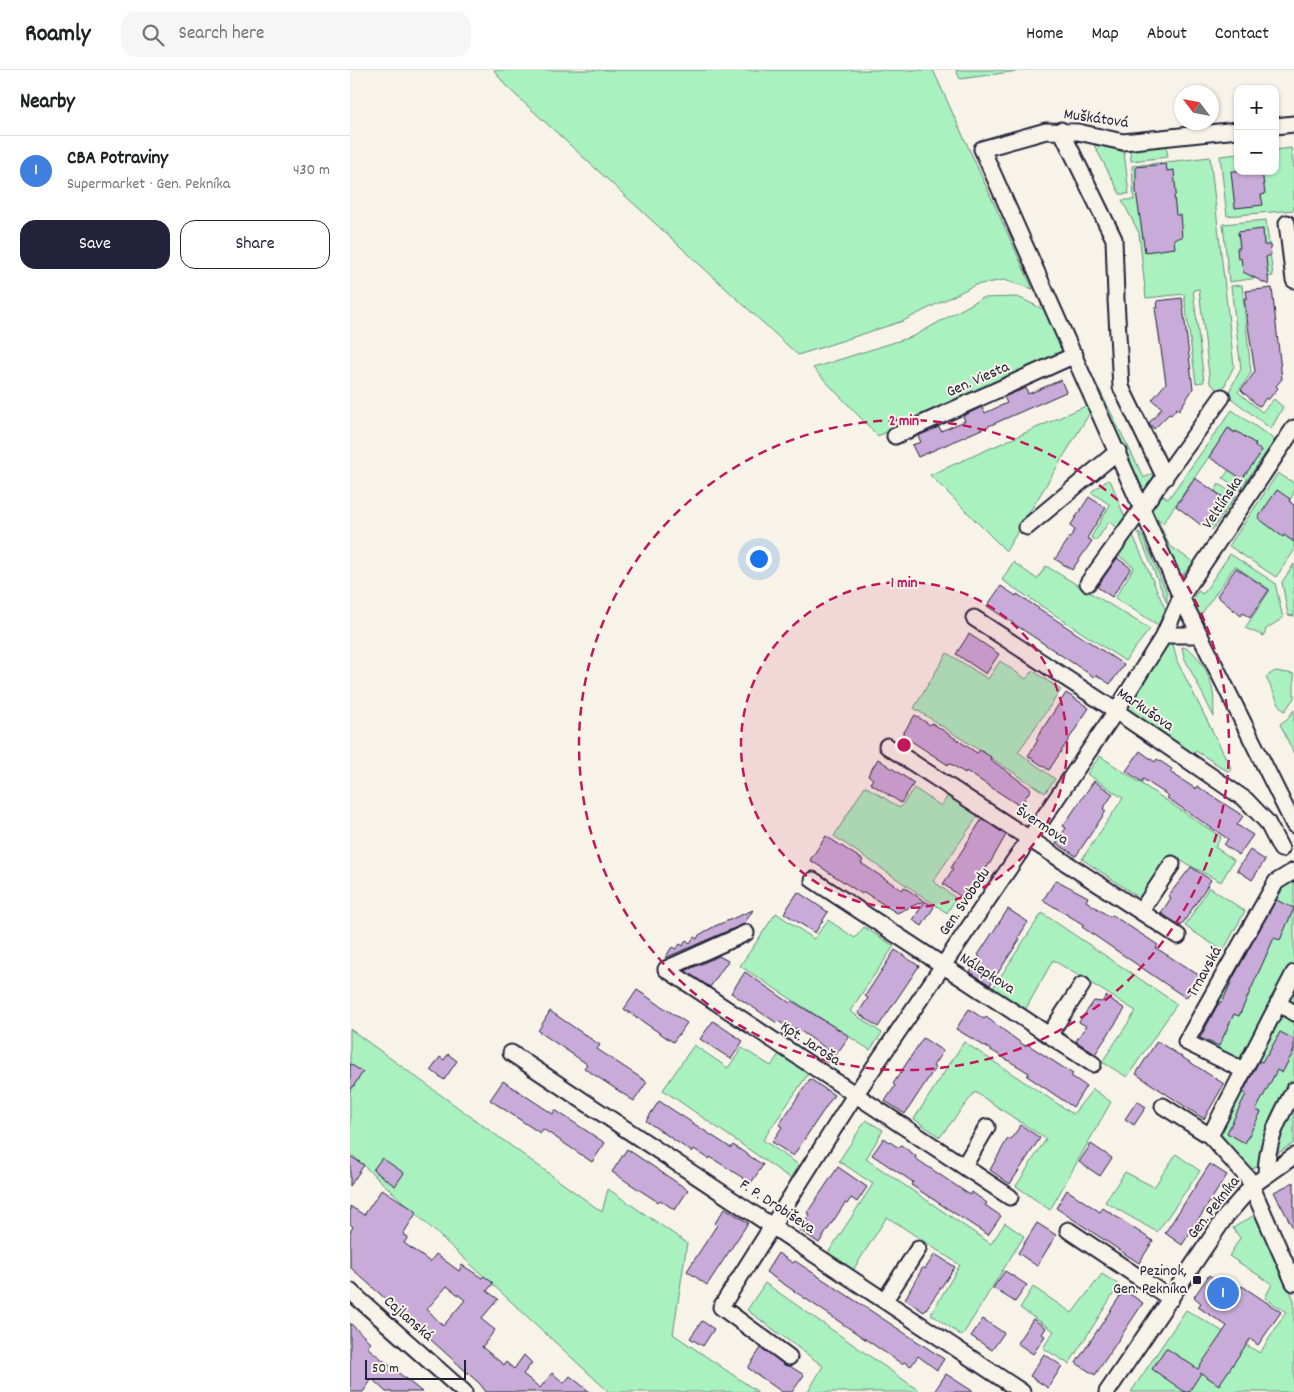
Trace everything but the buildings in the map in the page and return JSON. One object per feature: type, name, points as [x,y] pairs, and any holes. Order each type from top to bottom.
[{"type":"street","points":[[1279,126],[1294,124]]},
{"type":"street","points":[[1061,130],[1114,239],[1121,387],[1164,478]]},
{"type":"street","name":"Muškátová","points":[[1075,355],[982,149],[1046,131],[1061,130],[1123,142],[1234,130]]},
{"type":"street","points":[[1287,223],[1294,280]]},
{"type":"street","points":[[1075,355],[1181,597],[1294,825]]},
{"type":"street","name":"Gen. Viesta","points":[[895,436],[1075,355]]},
{"type":"street","points":[[1088,583],[1222,397]]},
{"type":"street","name":"Veltlínska","points":[[1181,597],[1294,428]]},
{"type":"street","points":[[1027,527],[1118,451]]},
{"type":"street","name":"Gen. Svobodu","points":[[789,1357],[721,1307],[856,1095],[1116,711],[1164,635],[1181,597]]},
{"type":"street","name":"Markušova","points":[[974,618],[1116,711],[1246,800],[1267,822],[1280,849]]},
{"type":"street","points":[[1164,635],[1200,635]]},
{"type":"street","name":"Švermova","points":[[886,746],[1178,936]]},
{"type":"street","points":[[1140,911],[1172,864]]},
{"type":"street","name":"Trnavská","points":[[1243,1070],[1186,1042],[1276,882],[1294,871]]},
{"type":"street","name":"Nálepkova","points":[[813,880],[1093,1064]]},
{"type":"street","name":"Kpt. Jaroša","points":[[746,932],[666,969],[1010,1197]]},
{"type":"street","points":[[1210,1136],[1294,972]]},
{"type":"street","points":[[1049,1035],[1082,985]]},
{"type":"street","points":[[1278,1002],[1294,1013]]},
{"type":"street","name":"F. P. Drobiševa","points":[[511,1053],[773,1225],[1022,1392]]},
{"type":"street","points":[[1266,1174],[1267,1148],[1276,1124],[1294,1090]]},
{"type":"street","points":[[1164,1106],[1210,1136],[1253,1185],[1294,1283]]},
{"type":"street","points":[[964,1166],[987,1127]]},
{"type":"street","name":"Gen. Pekníka","points":[[1108,1392],[1226,1216],[1253,1185],[1294,1156]]},
{"type":"street","points":[[1068,1230],[1171,1299]]},
{"type":"street","points":[[885,1300],[918,1249]]},
{"type":"street","name":"Cajlanská","points":[[350,1291],[464,1392]]},
{"type":"green space","points":[[494,70],[933,70],[1033,289],[1004,280],[975,285],[903,321],[798,355],[506,86]]},
{"type":"green space","points":[[956,70],[1025,70],[960,79]]},
{"type":"green space","points":[[1093,143],[1124,152],[1129,194],[1120,194]]},
{"type":"green space","points":[[1166,144],[1168,157],[1131,161],[1130,149]]},
{"type":"green space","points":[[1291,148],[1294,169],[1294,210],[1227,216],[1220,156],[1234,154],[1234,175],[1279,175],[1279,150]]},
{"type":"green space","points":[[1210,157],[1234,366],[1221,393],[1210,383],[1199,289],[1193,290],[1204,382],[1196,383],[1184,294],[1146,298],[1139,233],[1122,200],[1134,200],[1132,166]]},
{"type":"green space","points":[[1266,220],[1273,276],[1229,282],[1223,224]]},
{"type":"green space","points":[[1242,285],[1251,373],[1238,392],[1262,412],[1274,399],[1283,407],[1271,429],[1227,395],[1241,369],[1231,286]]},
{"type":"green space","points":[[1018,297],[1047,311],[1063,351],[878,436],[813,368],[914,336],[982,298]]},
{"type":"green space","points":[[1098,387],[1144,478],[1158,470],[1161,476],[1144,500],[1096,388]]},
{"type":"green space","points":[[1088,405],[1091,411],[1006,551],[930,475]]},
{"type":"green space","points":[[1232,410],[1275,440],[1240,490],[1223,478],[1229,470],[1260,450],[1229,428],[1163,523],[1157,518],[1169,545],[1193,562],[1181,578],[1153,518],[1156,517],[1149,511],[1161,494],[1168,499]]},
{"type":"green space","points":[[1278,473],[1294,483],[1294,493],[1289,501],[1294,505],[1294,551],[1276,577],[1229,546]]},
{"type":"green space","points":[[1108,480],[1111,482],[1125,518],[1118,528],[1109,522],[1096,541],[1091,537],[1110,505],[1091,492]]},
{"type":"green space","points":[[1219,484],[1236,496],[1212,530],[1209,528],[1227,500],[1215,491]]},
{"type":"green space","points":[[1138,532],[1143,537],[1167,593],[1167,603]]},
{"type":"green space","points":[[1132,533],[1166,611],[1158,625],[1115,598],[1134,567],[1115,553]]},
{"type":"green space","points":[[1230,554],[1275,583],[1283,618],[1266,629],[1264,636],[1245,628],[1270,590],[1235,566],[1200,616],[1192,600],[1198,591],[1203,594]]},
{"type":"green space","points":[[1013,562],[1037,579],[1046,566],[1150,629],[1125,661],[1002,580]]},
{"type":"green space","points":[[1294,564],[1294,616],[1288,615],[1282,582]]},
{"type":"green space","points":[[1164,643],[1173,644],[1177,661],[1231,768],[1229,772],[1196,751],[1191,757],[1122,710]]},
{"type":"green space","points":[[1182,647],[1193,652],[1202,663],[1208,676],[1213,695],[1214,717],[1184,657]]},
{"type":"green space","points":[[947,653],[988,679],[1000,661],[1026,679],[1033,671],[1061,690],[1018,752],[1055,779],[1045,793],[914,708]]},
{"type":"green space","points":[[1275,671],[1294,674],[1294,698],[1285,711],[1281,708],[1266,677]]},
{"type":"green space","points":[[1294,710],[1294,754],[1280,724]]},
{"type":"green space","points":[[1100,756],[1221,837],[1215,847],[1234,860],[1221,882],[1170,855],[1141,899],[1082,859],[1123,798],[1087,774]]},
{"type":"green space","points":[[865,786],[900,808],[914,788],[941,806],[948,796],[978,816],[933,881],[956,898],[947,913],[834,836]]},
{"type":"green space","points":[[1294,875],[1294,962],[1241,1063],[1191,1039],[1278,886]]},
{"type":"green space","points":[[1209,887],[1245,911],[1223,951],[1185,926]]},
{"type":"green space","points":[[776,913],[814,939],[828,920],[855,938],[864,927],[894,946],[850,1011],[882,1033],[870,1050],[740,966]]},
{"type":"green space","points":[[1042,913],[1177,1004],[1127,1077],[1102,1062],[1136,1011],[1053,960],[1024,1012],[991,991]]},
{"type":"green space","points":[[1294,984],[1294,1143],[1249,1171],[1215,1134]]},
{"type":"green space","points":[[350,1029],[602,1212],[608,1189],[687,1243],[673,1334],[758,1392],[609,1392],[350,1153]]},
{"type":"green space","points":[[964,1042],[1073,1114],[1093,1089],[1111,1102],[1050,1210],[1016,1186],[1046,1139],[975,1092],[940,1137],[914,1119]]},
{"type":"green space","points":[[694,1045],[728,1068],[742,1048],[771,1066],[779,1054],[808,1074],[763,1140],[799,1165],[790,1178],[663,1090]]},
{"type":"green space","points":[[866,1120],[883,1130],[866,1159],[991,1244],[1005,1223],[1024,1236],[962,1336],[931,1314],[960,1265],[887,1217],[853,1270],[828,1253],[873,1184],[839,1161]]},
{"type":"green space","points":[[1176,1154],[1200,1171],[1157,1232],[1105,1202],[1125,1172],[1154,1187]]},
{"type":"green space","points":[[1258,1213],[1294,1300],[1294,1392],[1131,1392],[1186,1310],[1260,1353],[1286,1312],[1265,1298],[1272,1284],[1229,1256],[1240,1238],[1233,1228]]},
{"type":"green space","points":[[1102,1274],[1119,1285],[1069,1364],[1043,1348],[1054,1331],[1020,1308],[1033,1287],[1072,1313]]},
{"type":"green space","points":[[765,1283],[921,1392],[808,1392],[823,1366],[747,1310]]},
{"type":"place","name":"Pezinok, Gen. Pekníka","points":[[1197,1280]]},
{"type":"place","name":"CBA Potraviny","points":[[1223,1293]]}]
